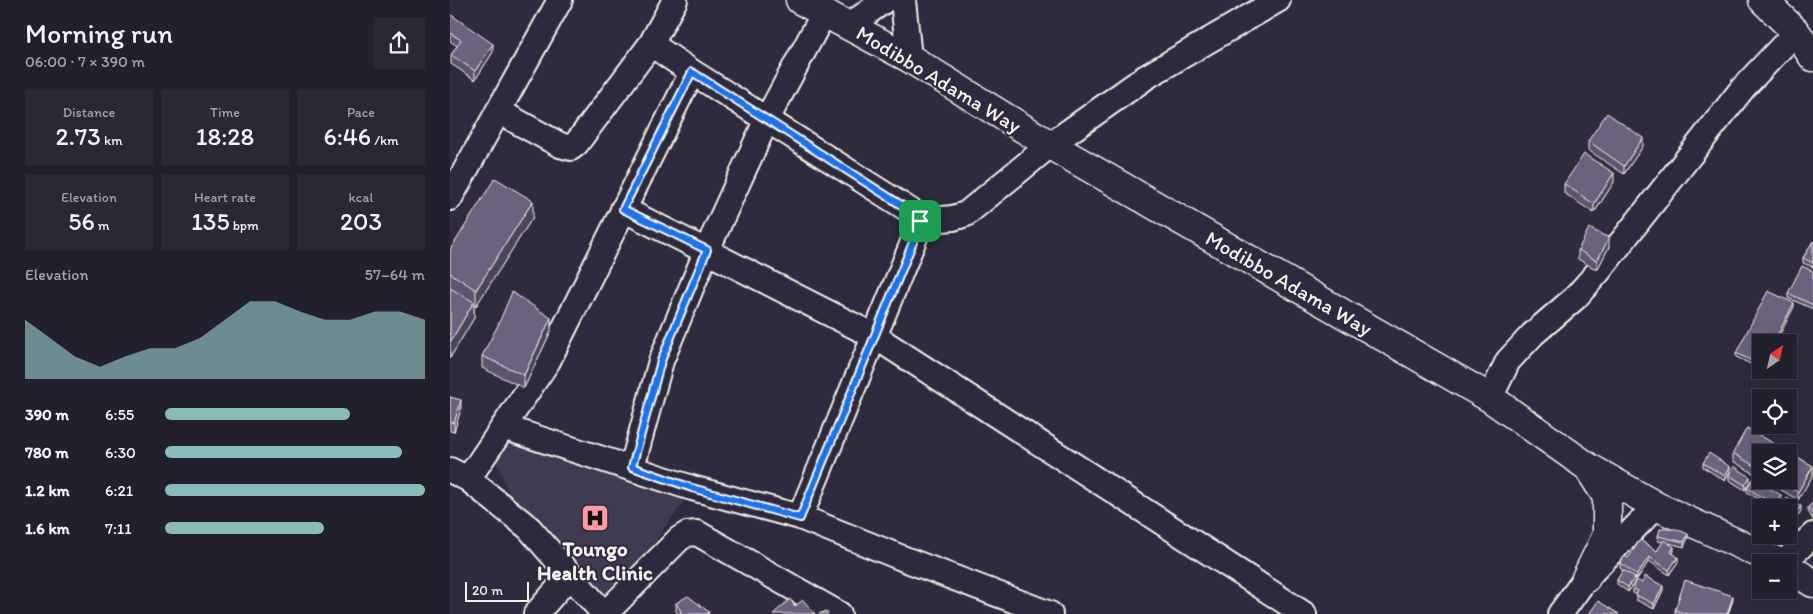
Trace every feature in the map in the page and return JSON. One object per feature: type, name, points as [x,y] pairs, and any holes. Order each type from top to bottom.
[{"type":"main road","name":"Modibbo Adama Way","points":[[800,0],[909,58],[1050,145],[1490,398],[1588,467],[1656,506],[1761,554]]},
{"type":"main road","points":[[1763,0],[1796,32],[1813,57]]},
{"type":"main road","points":[[1586,578],[1608,535],[1607,497],[1588,467]]},
{"type":"main road","points":[[1797,573],[1813,583]]},
{"type":"street","points":[[450,198],[560,0]]},
{"type":"street","points":[[498,111],[560,145],[571,148],[576,144],[651,44],[675,0]]},
{"type":"street","points":[[850,26],[885,0]]},
{"type":"street","points":[[903,0],[909,58]]},
{"type":"street","points":[[920,221],[953,218],[966,214],[1050,145],[1146,77],[1278,0]]},
{"type":"street","points":[[632,467],[661,361],[707,250],[767,119],[824,13]]},
{"type":"street","points":[[1490,398],[1508,361],[1533,334],[1575,298],[1598,272],[1738,95],[1796,32]]},
{"type":"street","points":[[651,44],[917,215],[920,221],[918,230],[800,518]]},
{"type":"street","points":[[692,72],[548,361],[503,427],[459,474],[529,528],[604,614],[679,539],[687,534],[697,534],[839,614]]},
{"type":"street","points":[[623,209],[874,336],[1304,614]]},
{"type":"street","points":[[503,427],[632,467],[692,488],[800,518],[1050,614]]},
{"type":"street","points":[[1560,614],[1586,578],[1656,506]]},
{"type":"street","points":[[1793,554],[1813,535]]},
{"type":"street","points":[[536,614],[570,575]]},
{"type":"shaded area","name":"Toungo Health Clinic","points":[[504,437],[546,455],[551,447],[691,492],[612,600],[528,543],[493,453]]},
{"type":"building","points":[[450,14],[493,44],[475,71],[451,55],[461,40],[450,33]]},
{"type":"building","points":[[1607,113],[1643,138],[1624,166],[1588,141]]},
{"type":"building","points":[[1584,154],[1614,173],[1594,204],[1564,184]]},
{"type":"building","points":[[495,178],[533,201],[476,290],[450,273],[450,250]]},
{"type":"building","points":[[1589,228],[1609,238],[1597,261],[1578,250]]},
{"type":"building","points":[[1813,241],[1813,263],[1803,258]]},
{"type":"building","points":[[1802,266],[1813,271],[1813,305],[1788,293]]},
{"type":"building","points":[[450,288],[474,302],[450,342]]},
{"type":"building","points":[[1768,291],[1794,303],[1778,334],[1752,334],[1752,361],[1736,353]]},
{"type":"building","points":[[512,292],[551,318],[524,375],[482,356]]},
{"type":"building","points":[[450,397],[461,400],[454,423],[450,422]]},
{"type":"building","points":[[1747,428],[1752,431],[1752,434],[1758,434],[1775,444],[1752,444],[1752,465],[1733,453]]},
{"type":"building","points":[[1709,453],[1730,467],[1725,476],[1703,463]]},
{"type":"building","points":[[1797,457],[1813,466],[1798,492],[1793,489],[1797,489]]},
{"type":"building","points":[[1734,466],[1750,477],[1745,485],[1729,475]]},
{"type":"building","points":[[1752,480],[1752,489],[1770,489],[1781,495],[1779,499],[1765,499],[1747,488]]},
{"type":"building","points":[[1813,503],[1813,515],[1808,507]]},
{"type":"building","points":[[1797,504],[1801,506],[1797,512]]},
{"type":"building","points":[[1660,529],[1676,529],[1688,534],[1684,542],[1658,536]]},
{"type":"building","points":[[1640,540],[1657,551],[1664,540],[1674,547],[1671,552],[1678,557],[1669,570],[1649,557],[1637,575],[1620,563],[1625,556],[1628,558]]},
{"type":"building","points":[[1623,570],[1635,577],[1628,587],[1617,580]]},
{"type":"building","points":[[1645,576],[1663,586],[1654,604],[1636,595],[1638,591],[1633,588],[1637,580],[1642,583]]},
{"type":"building","points":[[1685,580],[1733,596],[1727,614],[1687,614],[1675,610]]},
{"type":"building","points":[[688,596],[709,612],[708,614],[680,614],[681,611],[676,603]]},
{"type":"building","points":[[790,599],[795,606],[803,600],[815,614],[773,614]]},
{"type":"building","points":[[1598,601],[1619,614],[1589,614]]},
{"type":"place","name":"Toungo Health Clinic","points":[[595,518]]},
{"type":"route","points":[[692,72],[917,215],[920,221],[918,230],[800,518],[692,488],[632,467],[661,361],[707,250],[623,209],[692,72]]}]
